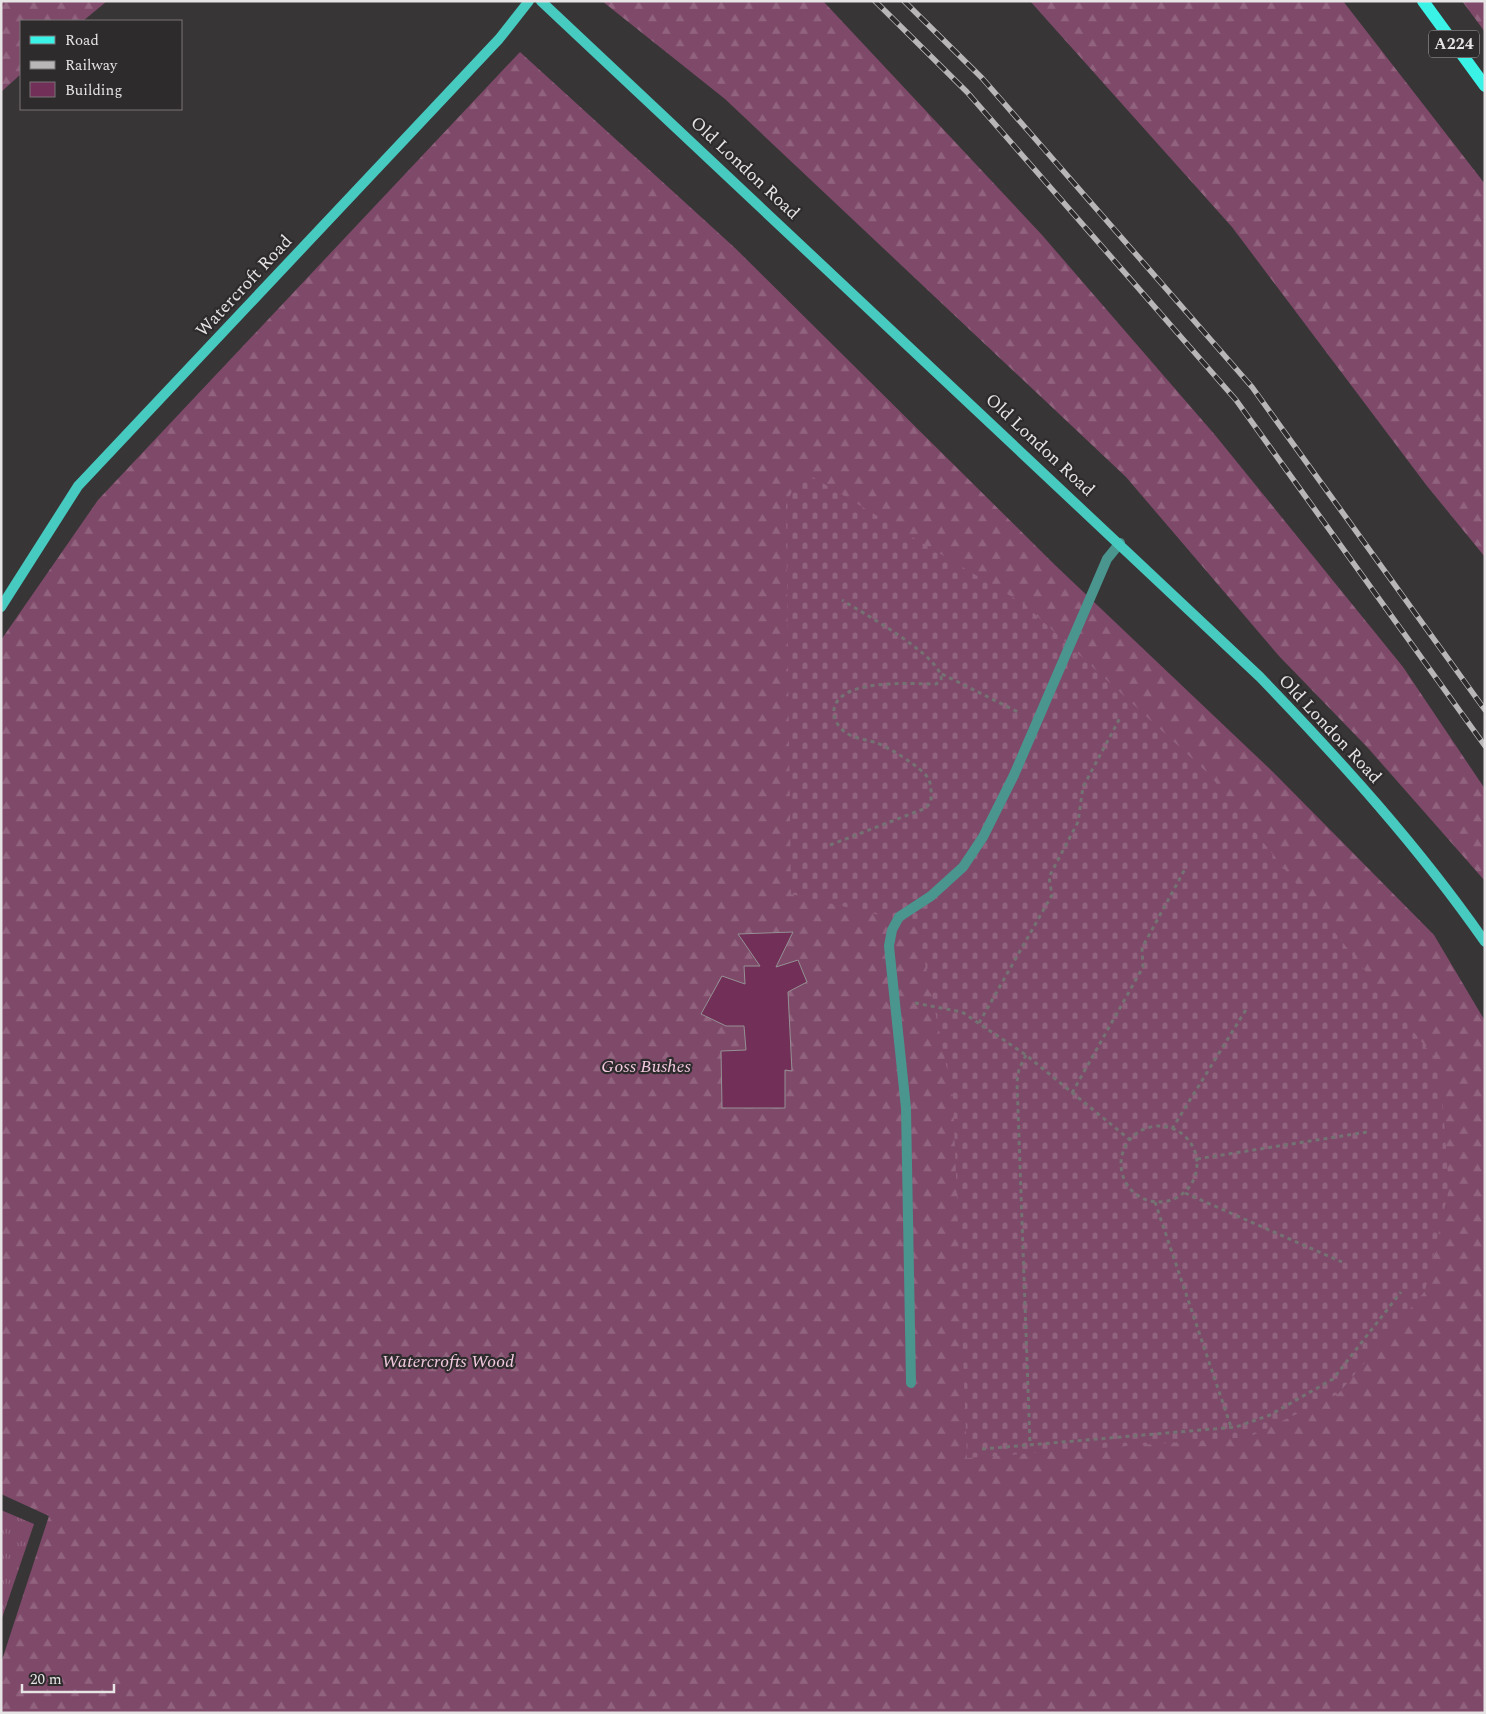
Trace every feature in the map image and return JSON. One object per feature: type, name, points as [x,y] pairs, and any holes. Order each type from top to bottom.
[{"type":"main road","name":"A224","points":[[1423,1],[1485,86]]},
{"type":"street","name":"Watercroft Road","points":[[1,607],[78,486],[499,39],[529,1]]},
{"type":"street","name":"Old London Road","points":[[541,1],[1120,543],[1260,677],[1347,770],[1404,836],[1485,942]]},
{"type":"lane","points":[[911,1383],[906,1108],[889,946],[892,930],[899,918],[931,896],[963,867],[983,837],[1014,775],[1107,559],[1120,543]]},
{"type":"path","points":[[830,845],[926,808],[931,801],[931,786],[921,770],[880,744],[846,733],[836,723],[835,705],[842,695],[853,689],[936,684],[941,680],[942,674],[939,667],[906,640],[842,600]]},
{"type":"path","points":[[942,674],[1037,722]]},
{"type":"path","points":[[979,1023],[1052,895],[1049,877],[1078,822],[1083,787],[1121,716]]},
{"type":"path","points":[[1072,1093],[1143,968],[1142,948],[1185,869]]},
{"type":"path","points":[[895,1004],[922,1003],[962,1012],[1026,1055],[1129,1140]]},
{"type":"path","points":[[1172,1129],[1247,1008]]},
{"type":"path","points":[[1026,1055],[1019,1069],[1017,1082],[1030,1444]]},
{"type":"path","points":[[1152,1126],[1172,1129],[1186,1137],[1194,1147],[1198,1159],[1197,1172],[1193,1183],[1185,1193],[1174,1200],[1155,1202],[1138,1197],[1128,1188],[1122,1176],[1120,1163],[1123,1150],[1129,1140],[1139,1131],[1152,1126]]},
{"type":"path","points":[[1198,1159],[1367,1132]]},
{"type":"path","points":[[1185,1193],[1342,1262]]},
{"type":"path","points":[[1155,1202],[1231,1427]]},
{"type":"path","points":[[982,1449],[1231,1427],[1270,1415],[1333,1380],[1401,1292]]},
{"type":"green space","points":[[1,1],[107,1],[84,20],[20,20],[20,75],[1,92]]},
{"type":"green space","points":[[602,1],[823,1],[1042,235],[1215,435],[1403,667],[1485,789],[1485,881],[1368,748],[1279,656],[1126,477],[725,99]]},
{"type":"green space","points":[[1030,1],[1343,1],[1485,184],[1485,557],[1427,486],[1232,227]]},
{"type":"green space","points":[[1462,1],[1485,1],[1485,32]]},
{"type":"green space","name":"Goss Bushes","points":[[520,52],[735,248],[1056,566],[1273,772],[1434,935],[1485,1021],[1485,1713],[1,1713],[1,1663],[49,1516],[1,1494],[1,640],[98,500]]},
{"type":"green space","points":[[801,470],[1024,604],[1209,774],[1440,1065],[1449,1189],[1425,1291],[1338,1394],[1249,1437],[967,1458],[953,1098],[917,924],[791,894],[786,505]]},
{"type":"green space","points":[[1,1510],[34,1524],[1,1621]]},
{"type":"building","points":[[793,932],[776,967],[798,960],[807,982],[788,992],[792,1071],[785,1070],[785,1108],[722,1108],[721,1051],[746,1050],[744,1026],[726,1026],[701,1014],[722,976],[745,984],[744,966],[760,966],[738,934]]},
{"type":"railway","points":[[875,1],[967,92],[1236,400],[1485,746]]},
{"type":"railway","points":[[904,1],[982,78],[1252,387],[1485,710]]},
{"type":"park label","name":"Watercrofts Wood","points":[[448,1361]]}]
